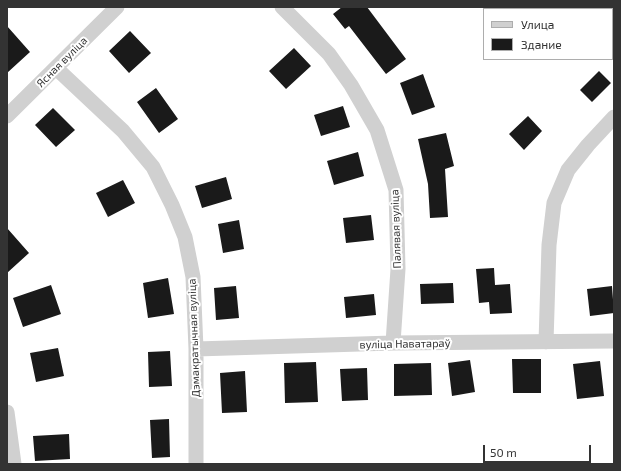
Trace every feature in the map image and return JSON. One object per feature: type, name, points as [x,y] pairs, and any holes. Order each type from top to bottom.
[{"type":"street","name":"Ясная вуліца","points":[[7,116],[117,7]]},
{"type":"street","name":"Палявая вуліца","points":[[282,7],[329,54],[351,85],[377,130],[396,190],[398,270],[393,344]]},
{"type":"street","name":"Дэмакратычная вуліца","points":[[56,68],[123,131],[153,168],[172,205],[185,237],[193,277],[196,349],[196,464]]},
{"type":"street","points":[[546,342],[549,245],[554,203],[568,170],[588,145],[614,117]]},
{"type":"street","name":"вуліца Наватараў","points":[[196,349],[393,344],[614,341]]},
{"type":"street","points":[[7,412],[14,464]]},
{"type":"building","points":[[342,7],[367,7],[406,59],[386,74],[349,26],[345,29],[333,14]]},
{"type":"building","points":[[7,26],[30,52],[7,73]]},
{"type":"building","points":[[130,31],[151,53],[129,73],[109,51]]},
{"type":"building","points":[[294,48],[311,66],[286,89],[269,71]]},
{"type":"building","points":[[599,71],[611,83],[592,102],[580,90]]},
{"type":"building","points":[[423,74],[435,107],[412,115],[400,83]]},
{"type":"building","points":[[156,88],[178,119],[159,133],[137,102]]},
{"type":"building","points":[[343,106],[350,127],[321,136],[314,115]]},
{"type":"building","points":[[53,108],[75,130],[56,147],[35,125]]},
{"type":"building","points":[[528,116],[542,131],[524,150],[509,134]]},
{"type":"building","points":[[446,133],[454,166],[445,169],[448,217],[430,218],[428,184],[418,139]]},
{"type":"building","points":[[358,152],[364,176],[334,185],[327,161]]},
{"type":"building","points":[[226,177],[232,199],[202,208],[195,186]]},
{"type":"building","points":[[123,180],[135,203],[108,217],[96,193]]},
{"type":"building","points":[[371,215],[374,240],[346,243],[343,218]]},
{"type":"building","points":[[239,220],[244,249],[223,253],[218,224]]},
{"type":"building","points":[[7,228],[29,253],[7,273]]},
{"type":"building","points":[[494,268],[495,285],[510,284],[512,313],[490,314],[489,302],[479,303],[476,269]]},
{"type":"building","points":[[168,278],[174,314],[148,318],[143,283]]},
{"type":"building","points":[[453,283],[454,303],[421,304],[420,284]]},
{"type":"building","points":[[51,285],[61,314],[23,327],[13,298]]},
{"type":"building","points":[[236,286],[239,318],[216,320],[214,288]]},
{"type":"building","points":[[612,286],[614,313],[590,316],[587,289]]},
{"type":"building","points":[[374,294],[376,315],[346,318],[344,297]]},
{"type":"building","points":[[58,348],[64,376],[36,382],[30,353]]},
{"type":"building","points":[[170,351],[172,386],[149,387],[148,352]]},
{"type":"building","points":[[512,359],[541,359],[541,393],[513,393]]},
{"type":"building","points":[[470,360],[475,392],[452,396],[448,363]]},
{"type":"building","points":[[600,361],[604,396],[577,399],[573,364]]},
{"type":"building","points":[[316,362],[318,402],[285,403],[284,363]]},
{"type":"building","points":[[431,363],[432,395],[394,396],[394,364]]},
{"type":"building","points":[[367,368],[368,400],[342,401],[340,369]]},
{"type":"building","points":[[245,371],[247,412],[222,413],[220,373]]},
{"type":"building","points":[[169,419],[170,457],[152,458],[150,420]]},
{"type":"building","points":[[69,434],[70,459],[35,461],[33,436]]}]
